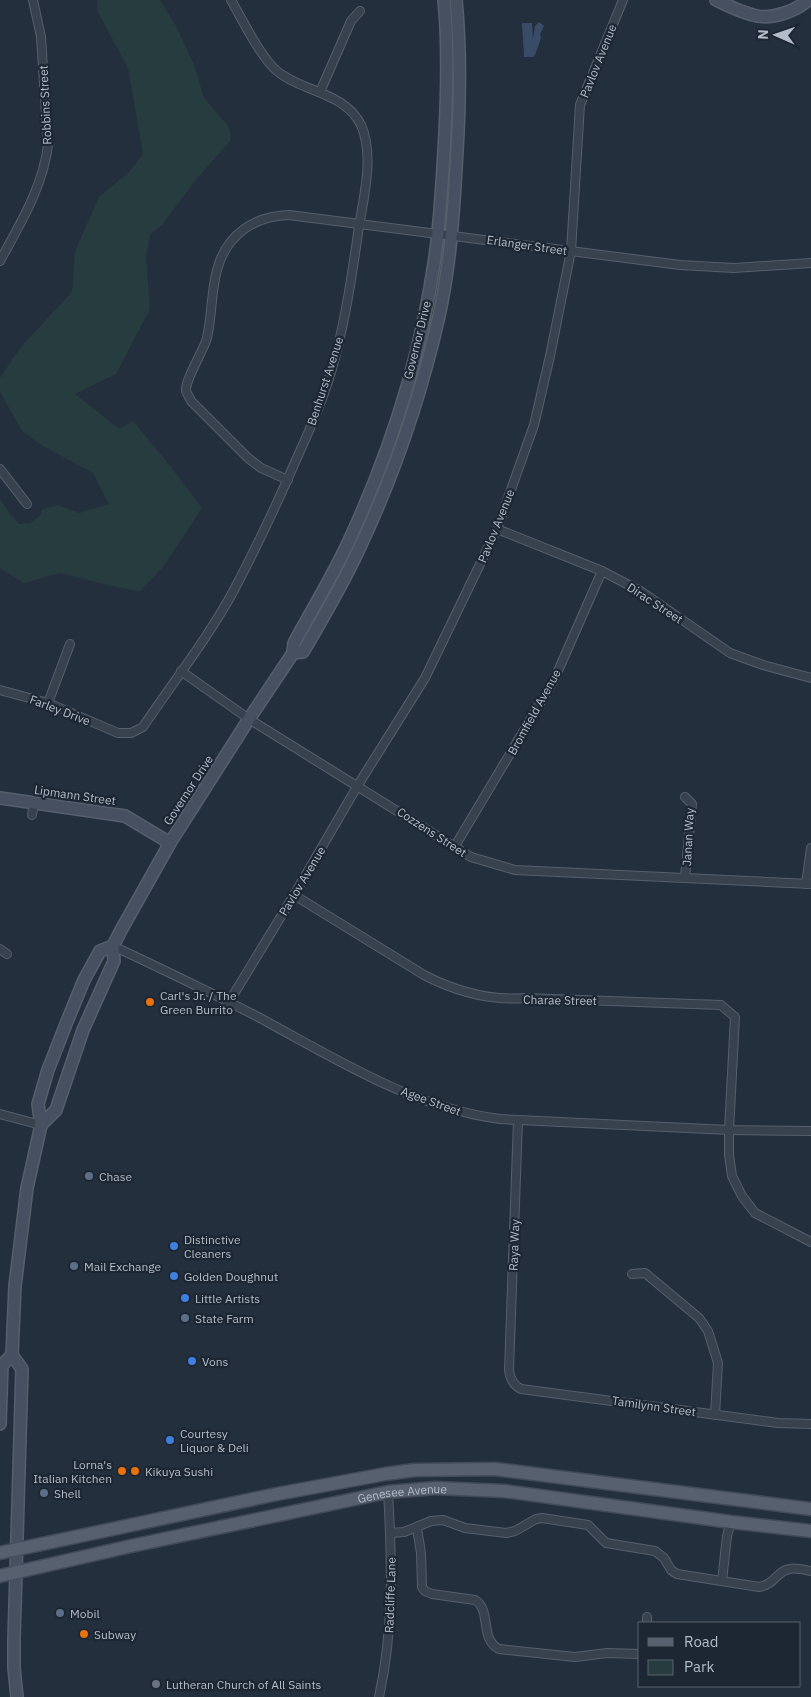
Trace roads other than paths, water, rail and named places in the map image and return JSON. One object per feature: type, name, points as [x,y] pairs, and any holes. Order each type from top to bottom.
[{"type":"main road","name":"Governor Drive","points":[[41,1125],[56,1110],[83,1030],[114,960],[113,946],[170,843],[293,653],[294,643],[348,544],[372,487],[396,421],[426,313],[438,233],[447,90],[444,0]]},
{"type":"main road","name":"Governor Drive","points":[[293,653],[303,652],[359,549],[384,492],[408,425],[439,316],[452,235],[461,90],[456,0]]},
{"type":"main road","points":[[716,0],[740,12],[758,16],[787,12],[808,0]]},
{"type":"main road","name":"Lipmann Street","points":[[0,798],[125,816],[170,843]]},
{"type":"main road","name":"Governor Drive","points":[[17,1697],[14,1668],[22,1369],[12,1354],[17,1267],[27,1188],[41,1125],[38,1104],[48,1070],[84,980],[100,951],[113,946]]},
{"type":"main road","name":"Governor Drive","points":[[0,1424],[2,1365],[12,1354]]},
{"type":"main road","name":"Genesee Avenue","points":[[0,1553],[277,1494],[415,1470],[495,1469],[811,1509]]},
{"type":"main road","name":"Genesee Avenue","points":[[0,1576],[131,1546],[388,1492],[436,1488],[504,1491],[811,1531]]},
{"type":"main road","points":[[731,1522],[737,1500]]},
{"type":"street","name":"Robbins Street","points":[[0,261],[33,200],[47,156],[48,145],[41,37],[33,0]]},
{"type":"street","name":"Benhurst Avenue","points":[[118,733],[131,733],[142,728],[214,623],[234,590],[288,480],[314,419],[335,359],[349,298],[368,157],[366,138],[359,122],[347,108],[332,97],[291,80],[276,70],[266,58],[230,0]]},
{"type":"street","name":"Pavlov Avenue","points":[[228,1002],[294,895],[358,785],[425,678],[497,530],[534,425],[550,356],[570,251],[580,105],[623,0]]},
{"type":"street","points":[[320,92],[351,22],[360,11]]},
{"type":"street","name":"Erlanger Street","points":[[288,480],[261,468],[248,458],[191,401],[186,391],[187,382],[201,355],[206,339],[216,271],[222,254],[231,241],[245,227],[273,215],[289,215],[438,233],[680,266],[734,268],[811,263]]},
{"type":"street","points":[[0,469],[27,504]]},
{"type":"street","name":"Dirac Street","points":[[497,530],[602,571],[642,592],[730,653],[763,666],[811,678]]},
{"type":"street","name":"Bromfield Avenue","points":[[455,846],[554,680],[602,571]]},
{"type":"street","points":[[48,703],[70,644]]},
{"type":"street","name":"Cozzens Street","points":[[181,671],[249,719],[358,785],[470,857],[515,870],[808,884]]},
{"type":"street","name":"Farley Drive","points":[[0,690],[48,703],[118,733]]},
{"type":"street","name":"Janan Way","points":[[685,797],[692,804],[685,878]]},
{"type":"street","points":[[32,815],[34,803]]},
{"type":"street","points":[[808,884],[811,848]]},
{"type":"street","name":"Charae Street","points":[[294,895],[424,975],[444,985],[465,992],[505,1000],[525,998],[721,1005],[735,1017],[729,1130]]},
{"type":"street","name":"Agee Street","points":[[113,946],[228,1002],[380,1082],[447,1109],[475,1116],[518,1120],[729,1130],[811,1131]]},
{"type":"street","points":[[0,1114],[41,1125]]},
{"type":"street","name":"Raya Way","points":[[509,1370],[518,1120]]},
{"type":"street","points":[[729,1130],[728,1155],[732,1176],[742,1196],[755,1213],[811,1242]]},
{"type":"street","points":[[632,1274],[645,1273],[699,1318],[708,1330],[718,1363],[715,1414]]},
{"type":"street","name":"Tamilynn Street","points":[[509,1370],[509,1377],[515,1386],[521,1389],[778,1423],[811,1424]]},
{"type":"street","name":"Radcliffe Lane","points":[[379,1697],[390,1625],[392,1568],[388,1492]]},
{"type":"street","points":[[390,1533],[404,1532],[431,1521],[442,1520],[465,1528],[506,1533],[515,1531],[536,1519],[542,1518],[588,1525],[606,1543],[655,1551],[664,1558],[671,1570],[676,1574],[758,1587],[768,1586],[783,1571],[791,1568],[811,1571]]},
{"type":"street","points":[[722,1581],[727,1536],[731,1522]]},
{"type":"street","points":[[417,1528],[421,1553],[422,1587],[425,1592],[474,1600],[480,1603],[492,1646],[499,1649],[575,1657],[607,1653],[638,1654]]},
{"type":"water","points":[[539,22],[544,26],[535,55],[533,57],[524,57],[522,23],[532,23],[533,39],[535,26]]},
{"type":"place","name":"Carl's Jr. / The Green Burrito","points":[[150,1002]]},
{"type":"place","name":"Chase","points":[[89,1176]]},
{"type":"place","name":"Distinctive Cleaners","points":[[174,1246]]},
{"type":"place","name":"Mail Exchange","points":[[74,1266]]},
{"type":"place","name":"Golden Doughnut","points":[[174,1276]]},
{"type":"place","name":"Little Artists","points":[[185,1298]]},
{"type":"place","name":"State Farm","points":[[185,1318]]},
{"type":"place","name":"Vons","points":[[192,1361]]},
{"type":"place","name":"Courtesy Liquor & Deli","points":[[170,1440]]},
{"type":"place","name":"Lorna's Italian Kitchen","points":[[122,1471]]},
{"type":"place","name":"Kikuya Sushi","points":[[135,1471]]},
{"type":"place","name":"Shell","points":[[44,1493]]},
{"type":"place","name":"Mobil","points":[[60,1613]]},
{"type":"place","name":"Subway","points":[[84,1634]]},
{"type":"place","name":"Lutheran Church of All Saints","points":[[156,1684]]}]
